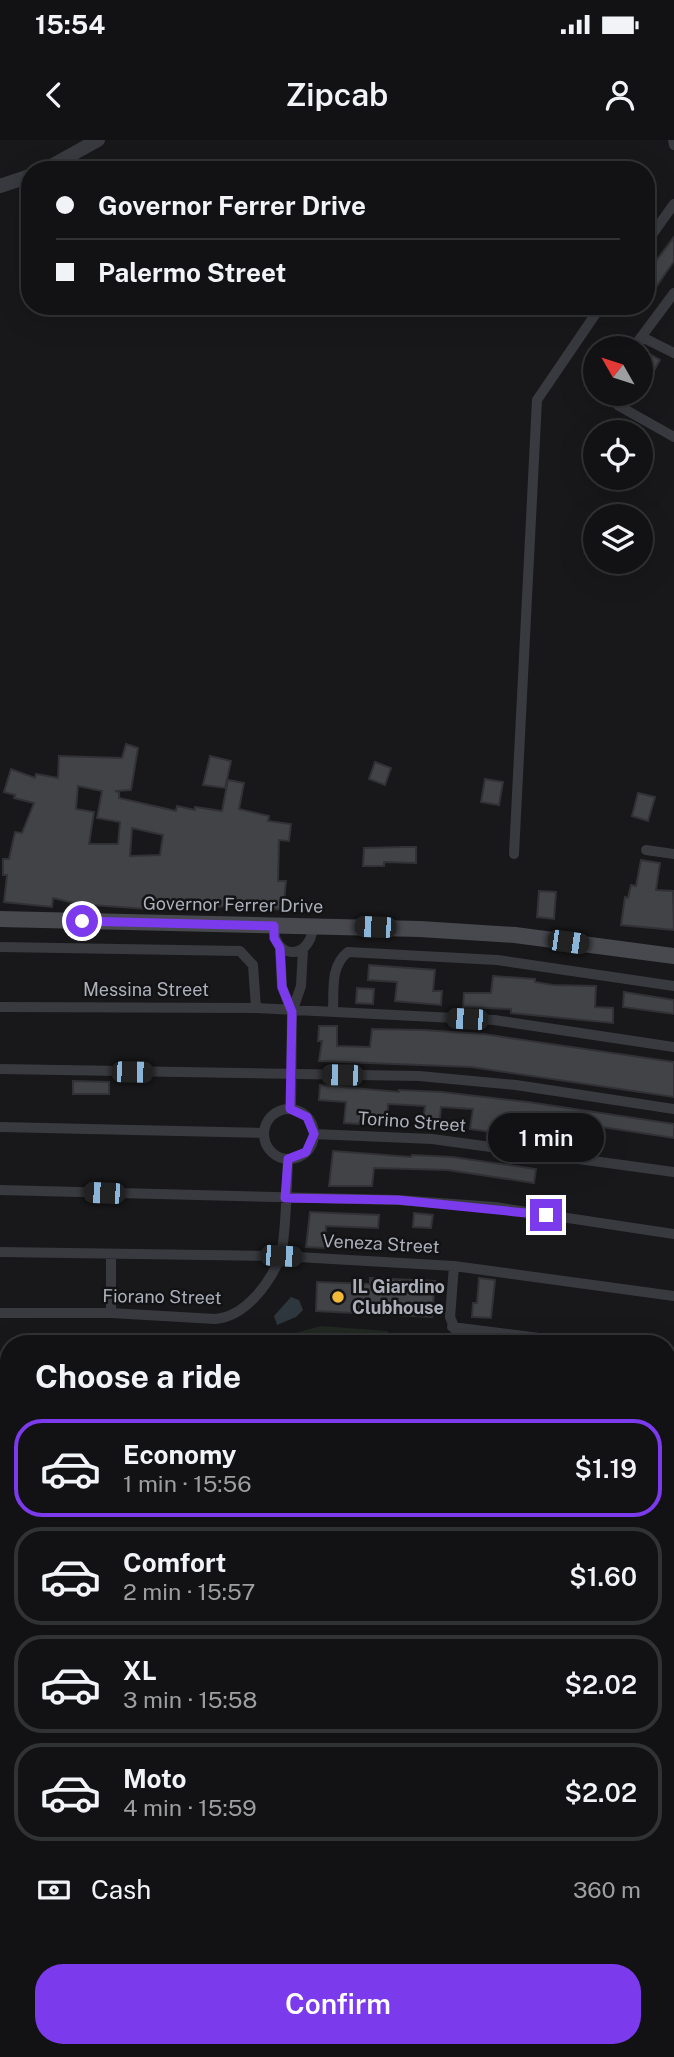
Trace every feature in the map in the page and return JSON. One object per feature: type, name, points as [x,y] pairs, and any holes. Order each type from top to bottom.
[{"type":"main road","name":"Governor Ferrer Drive","points":[[0,919],[420,929],[515,935],[674,956]]},
{"type":"street","points":[[60,161],[98,140]]},
{"type":"street","points":[[673,140],[674,145]]},
{"type":"street","points":[[0,186],[21,179]]},
{"type":"street","points":[[655,230],[674,204]]},
{"type":"street","points":[[643,336],[674,293]]},
{"type":"street","points":[[514,854],[537,400],[595,315]]},
{"type":"street","points":[[653,342],[674,353]]},
{"type":"street","points":[[619,406],[674,437]]},
{"type":"street","points":[[646,850],[674,854]]},
{"type":"street","points":[[274,926],[274,938],[280,948],[282,987],[292,1012]]},
{"type":"street","points":[[280,948],[291,952],[303,950],[312,940],[313,927]]},
{"type":"street","points":[[0,947],[240,951],[253,965],[256,1008]]},
{"type":"street","points":[[290,1109],[292,1012],[301,986],[303,950]]},
{"type":"street","points":[[333,1012],[335,971],[338,960],[348,952],[497,960],[674,986]]},
{"type":"street","name":"Messina Street","points":[[0,1007],[256,1008],[292,1012],[494,1020],[674,1047]]},
{"type":"street","points":[[0,1069],[433,1077],[516,1085],[674,1109]]},
{"type":"street","points":[[290,1109],[307,1117],[314,1134],[306,1152],[288,1159],[271,1151],[264,1133],[272,1115],[290,1109]]},
{"type":"street","points":[[0,1127],[264,1133]]},
{"type":"street","name":"Torino Street","points":[[314,1134],[432,1139],[674,1172]]},
{"type":"street","points":[[281,1256],[288,1159]]},
{"type":"street","points":[[0,1190],[398,1200],[495,1207],[674,1234]]},
{"type":"street","name":"Veneza Street","points":[[0,1252],[281,1256],[454,1266],[674,1296]]},
{"type":"street","points":[[111,1254],[111,1313]]},
{"type":"street","name":"Fiorano Street","points":[[0,1312],[227,1318],[250,1302],[281,1256]]},
{"type":"street","points":[[454,1266],[452,1327],[456,1335]]},
{"type":"street","points":[[452,1327],[516,1335]]},
{"type":"shaded area","points":[[291,1297],[299,1300],[303,1310],[296,1317],[277,1325],[274,1316]]},
{"type":"shaded area","points":[[321,1326],[387,1331],[391,1335],[288,1335]]},
{"type":"building","points":[[674,237],[674,261],[656,287],[655,262]]},
{"type":"building","points":[[653,356],[660,360],[653,373]]},
{"type":"building","points":[[126,744],[138,748],[131,790],[115,791],[119,792],[119,798],[176,811],[177,806],[222,811],[228,780],[244,783],[239,809],[269,816],[268,821],[291,824],[289,841],[279,840],[278,881],[286,881],[283,910],[262,908],[262,903],[207,908],[147,904],[147,909],[78,904],[53,898],[52,907],[4,902],[7,875],[3,875],[3,859],[9,859],[15,832],[22,833],[34,803],[14,798],[15,795],[4,792],[11,769],[35,778],[36,774],[58,778],[59,756],[122,758]],"holes":[[[78,786],[102,791],[97,818],[120,822],[118,844],[89,844],[94,812],[76,809]],[[132,828],[163,835],[160,855],[130,856]]]},
{"type":"building","points":[[210,756],[231,761],[225,788],[203,785]]},
{"type":"building","points":[[375,762],[391,768],[385,785],[369,779]]},
{"type":"building","points":[[485,779],[503,782],[499,805],[481,802]]},
{"type":"building","points":[[638,793],[655,797],[648,821],[632,816]]},
{"type":"building","points":[[416,847],[416,863],[384,862],[384,866],[363,866],[364,848]]},
{"type":"building","points":[[641,860],[660,863],[656,890],[673,891],[674,930],[621,925],[625,897],[628,898],[631,885],[636,886]]},
{"type":"building","points":[[539,891],[556,892],[554,919],[537,917]]},
{"type":"building","points":[[369,965],[435,970],[433,991],[442,991],[441,1005],[395,1001],[397,982],[368,980]]},
{"type":"building","points":[[493,976],[535,979],[535,982],[553,985],[596,986],[595,1007],[613,1008],[613,1023],[511,1013],[511,1009],[463,1007],[464,993],[491,993]]},
{"type":"building","points":[[357,988],[374,989],[373,1004],[356,1003]]},
{"type":"building","points":[[624,992],[674,1000],[674,1014],[623,1007]]},
{"type":"building","points":[[319,1026],[337,1026],[337,1046],[370,1047],[372,1029],[424,1030],[483,1034],[674,1062],[674,1097],[471,1067],[319,1061],[322,1041],[318,1041]]},
{"type":"building","points":[[73,1081],[109,1082],[109,1094],[73,1094]]},
{"type":"building","points":[[320,1085],[399,1092],[442,1092],[528,1102],[674,1124],[674,1138],[569,1122],[566,1143],[470,1129],[473,1109],[441,1107],[439,1126],[423,1124],[425,1106],[388,1104],[387,1123],[360,1120],[359,1124],[344,1123],[346,1102],[319,1100]]},
{"type":"building","points":[[333,1151],[452,1157],[536,1169],[534,1183],[448,1170],[374,1168],[372,1186],[329,1186]]},
{"type":"building","points":[[310,1212],[379,1215],[378,1228],[326,1226],[325,1248],[306,1247]]},
{"type":"building","points":[[414,1213],[433,1215],[431,1228],[413,1227]]},
{"type":"building","points":[[370,1278],[435,1281],[432,1317],[316,1311],[317,1282],[370,1284]]},
{"type":"building","points":[[479,1278],[495,1280],[491,1318],[472,1317],[473,1303],[477,1303]]},
{"type":"place","name":"IL Giardino Clubhouse","points":[[338,1297]]},
{"type":"route","points":[[82,921],[274,926],[274,938],[280,948],[282,987],[292,1012],[290,1109],[307,1117],[314,1134],[306,1152],[288,1159],[285,1198],[398,1200],[495,1207],[546,1215]]}]
